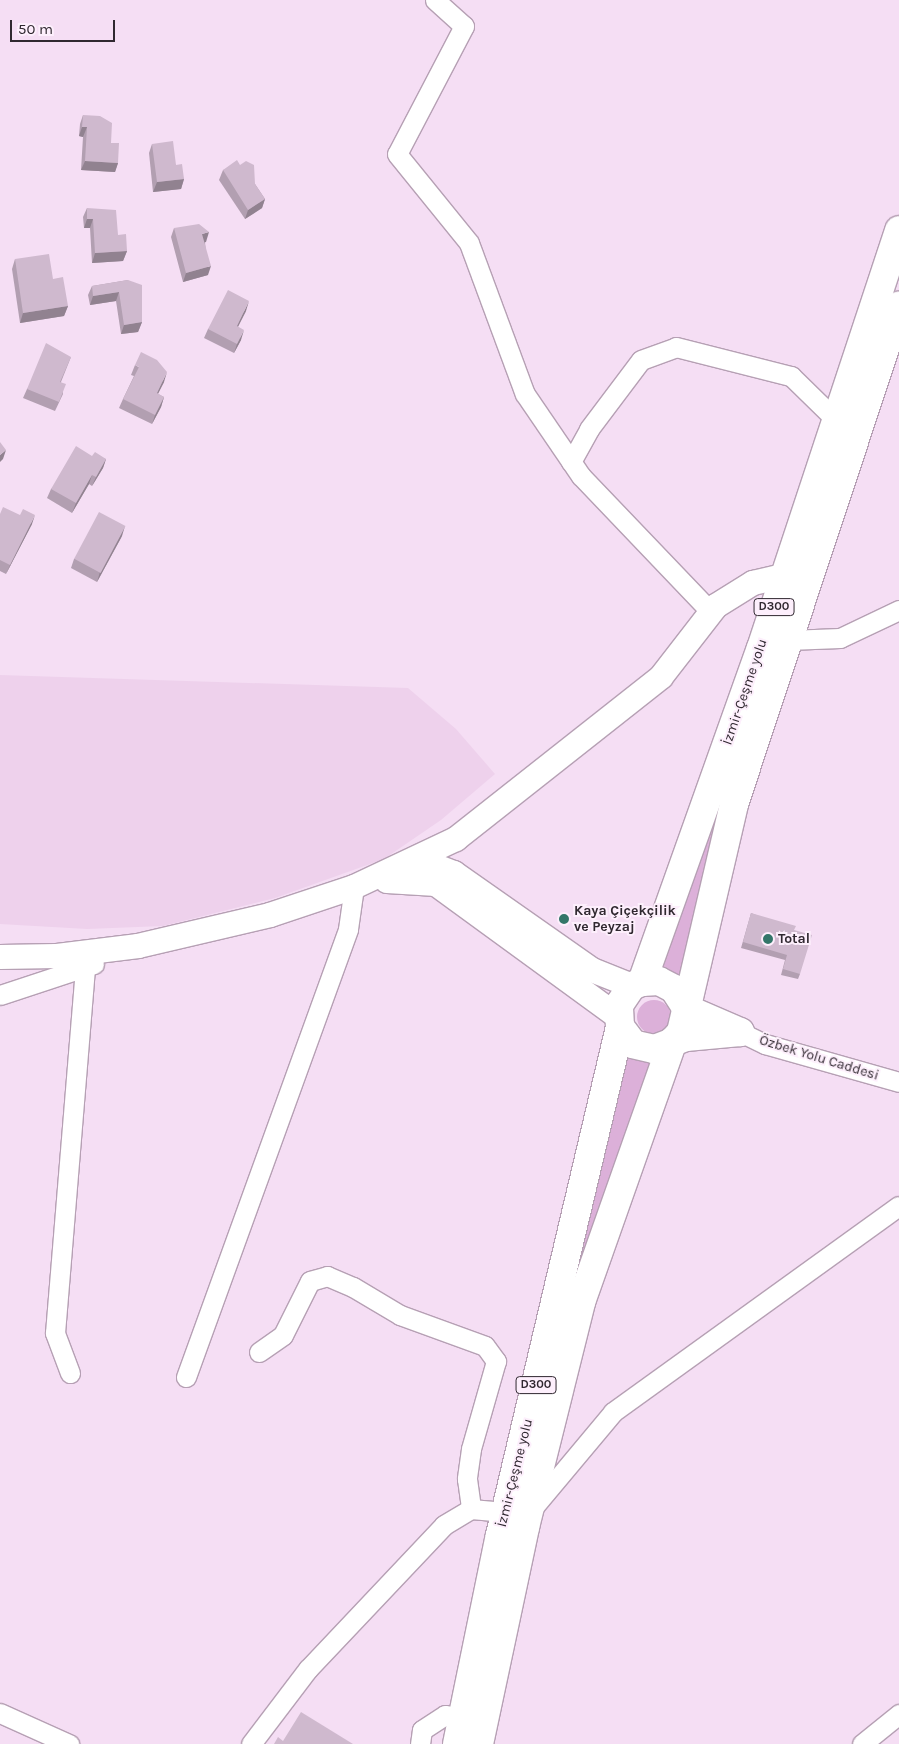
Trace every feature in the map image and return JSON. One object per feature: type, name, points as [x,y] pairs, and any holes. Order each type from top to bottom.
[{"type":"highway","name":"İzmir-Çeşme yolu","points":[[637,984],[784,576],[899,230]]},
{"type":"highway","name":"İzmir-Çeşme yolu","points":[[687,1009],[734,804],[899,306]]},
{"type":"highway","points":[[637,984],[667,984],[680,995],[687,1009],[740,1032]]},
{"type":"highway","name":"D300","points":[[618,1022],[622,1000],[637,984]]},
{"type":"highway","name":"D300","points":[[673,1041],[681,1032],[687,1009]]},
{"type":"highway","name":"İzmir-Çeşme yolu","points":[[479,1744],[517,1513],[618,1022]]},
{"type":"highway","points":[[618,1022],[633,1044],[643,1048],[659,1048],[673,1041],[740,1032]]},
{"type":"highway","name":"İzmir-Çeşme yolu","points":[[460,1731],[517,1513],[581,1302],[673,1041]]},
{"type":"main road","points":[[362,883],[456,839],[661,677],[711,612],[753,583],[784,576]]},
{"type":"main road","points":[[0,957],[57,956],[138,946],[270,915],[362,883],[430,864],[454,873],[592,970],[637,984]]},
{"type":"main road","points":[[362,883],[436,884],[618,1022]]},
{"type":"main road","points":[[0,943],[138,946]]},
{"type":"street","points":[[435,0],[464,26],[397,154],[469,244],[525,394],[571,462],[588,484],[711,612]]},
{"type":"street","points":[[571,462],[589,429],[641,360],[676,347],[791,376],[836,420]]},
{"type":"street","points":[[788,640],[840,638],[899,610]]},
{"type":"street","points":[[186,1377],[348,930],[362,883]]},
{"type":"street","points":[[0,995],[85,967],[138,946]]},
{"type":"street","points":[[70,1373],[55,1333],[85,967]]},
{"type":"street","name":"Özbek Yolu Caddesi","points":[[740,1032],[765,1044],[899,1082]]},
{"type":"street","points":[[250,1744],[329,1647],[444,1525],[471,1509],[517,1513],[614,1412],[899,1206]]},
{"type":"street","points":[[259,1352],[283,1335],[310,1281],[327,1276],[353,1287],[400,1315],[485,1346],[496,1361],[471,1449],[467,1479],[471,1509]]},
{"type":"street","points":[[0,1713],[69,1744]]},
{"type":"street","points":[[862,1744],[899,1714]]},
{"type":"street","points":[[420,1744],[422,1730],[445,1715],[460,1731]]},
{"type":"shaded area","points":[[843,434],[680,983],[652,974]]},
{"type":"shaded area","points":[[0,675],[408,688],[456,729],[495,774],[441,820],[384,859],[275,898],[163,926],[87,929],[0,924]]},
{"type":"shaded area","points":[[654,1000],[666,1005],[671,1017],[666,1029],[654,1034],[642,1029],[637,1017],[642,1005]]},
{"type":"shaded area","points":[[627,1050],[658,1059],[512,1518]]},
{"type":"building","points":[[83,115],[100,116],[112,123],[111,143],[119,143],[118,163],[85,161],[87,127],[82,127]]},
{"type":"building","points":[[173,141],[176,165],[182,164],[184,179],[157,182],[152,144]]},
{"type":"building","points":[[237,160],[240,165],[246,161],[254,165],[255,184],[265,199],[248,210],[223,170]]},
{"type":"building","points":[[87,208],[116,210],[118,235],[126,234],[127,251],[95,253],[93,219],[87,219]]},
{"type":"building","points":[[199,224],[209,232],[202,234],[211,266],[186,273],[174,228]]},
{"type":"building","points":[[49,254],[53,279],[63,277],[68,306],[23,313],[15,259]]},
{"type":"building","points":[[128,280],[142,285],[142,322],[124,325],[119,292],[93,296],[92,286]]},
{"type":"building","points":[[228,290],[249,301],[237,326],[244,330],[237,344],[208,329]]},
{"type":"building","points":[[46,343],[71,357],[60,382],[66,384],[59,402],[27,389]]},
{"type":"building","points":[[141,352],[157,360],[167,372],[157,393],[164,397],[155,415],[123,399],[139,367],[135,365]]},
{"type":"building","points":[[0,442],[6,450],[0,455]]},
{"type":"building","points":[[76,446],[92,456],[95,452],[106,459],[96,477],[92,475],[76,503],[51,489]]},
{"type":"building","points":[[3,507],[20,515],[23,509],[35,515],[10,565],[0,560],[0,514]]},
{"type":"building","points":[[99,512],[125,526],[101,573],[74,559]]},
{"type":"building","points":[[751,913],[796,926],[794,930],[812,935],[800,974],[783,969],[787,955],[743,942]]},
{"type":"building","points":[[301,1712],[353,1744],[274,1744],[278,1737],[283,1741]]},
{"type":"place","name":"Kaya Çiçekçilik ve Peyzaj","points":[[564,919]]},
{"type":"place","name":"Total","points":[[768,939]]}]
